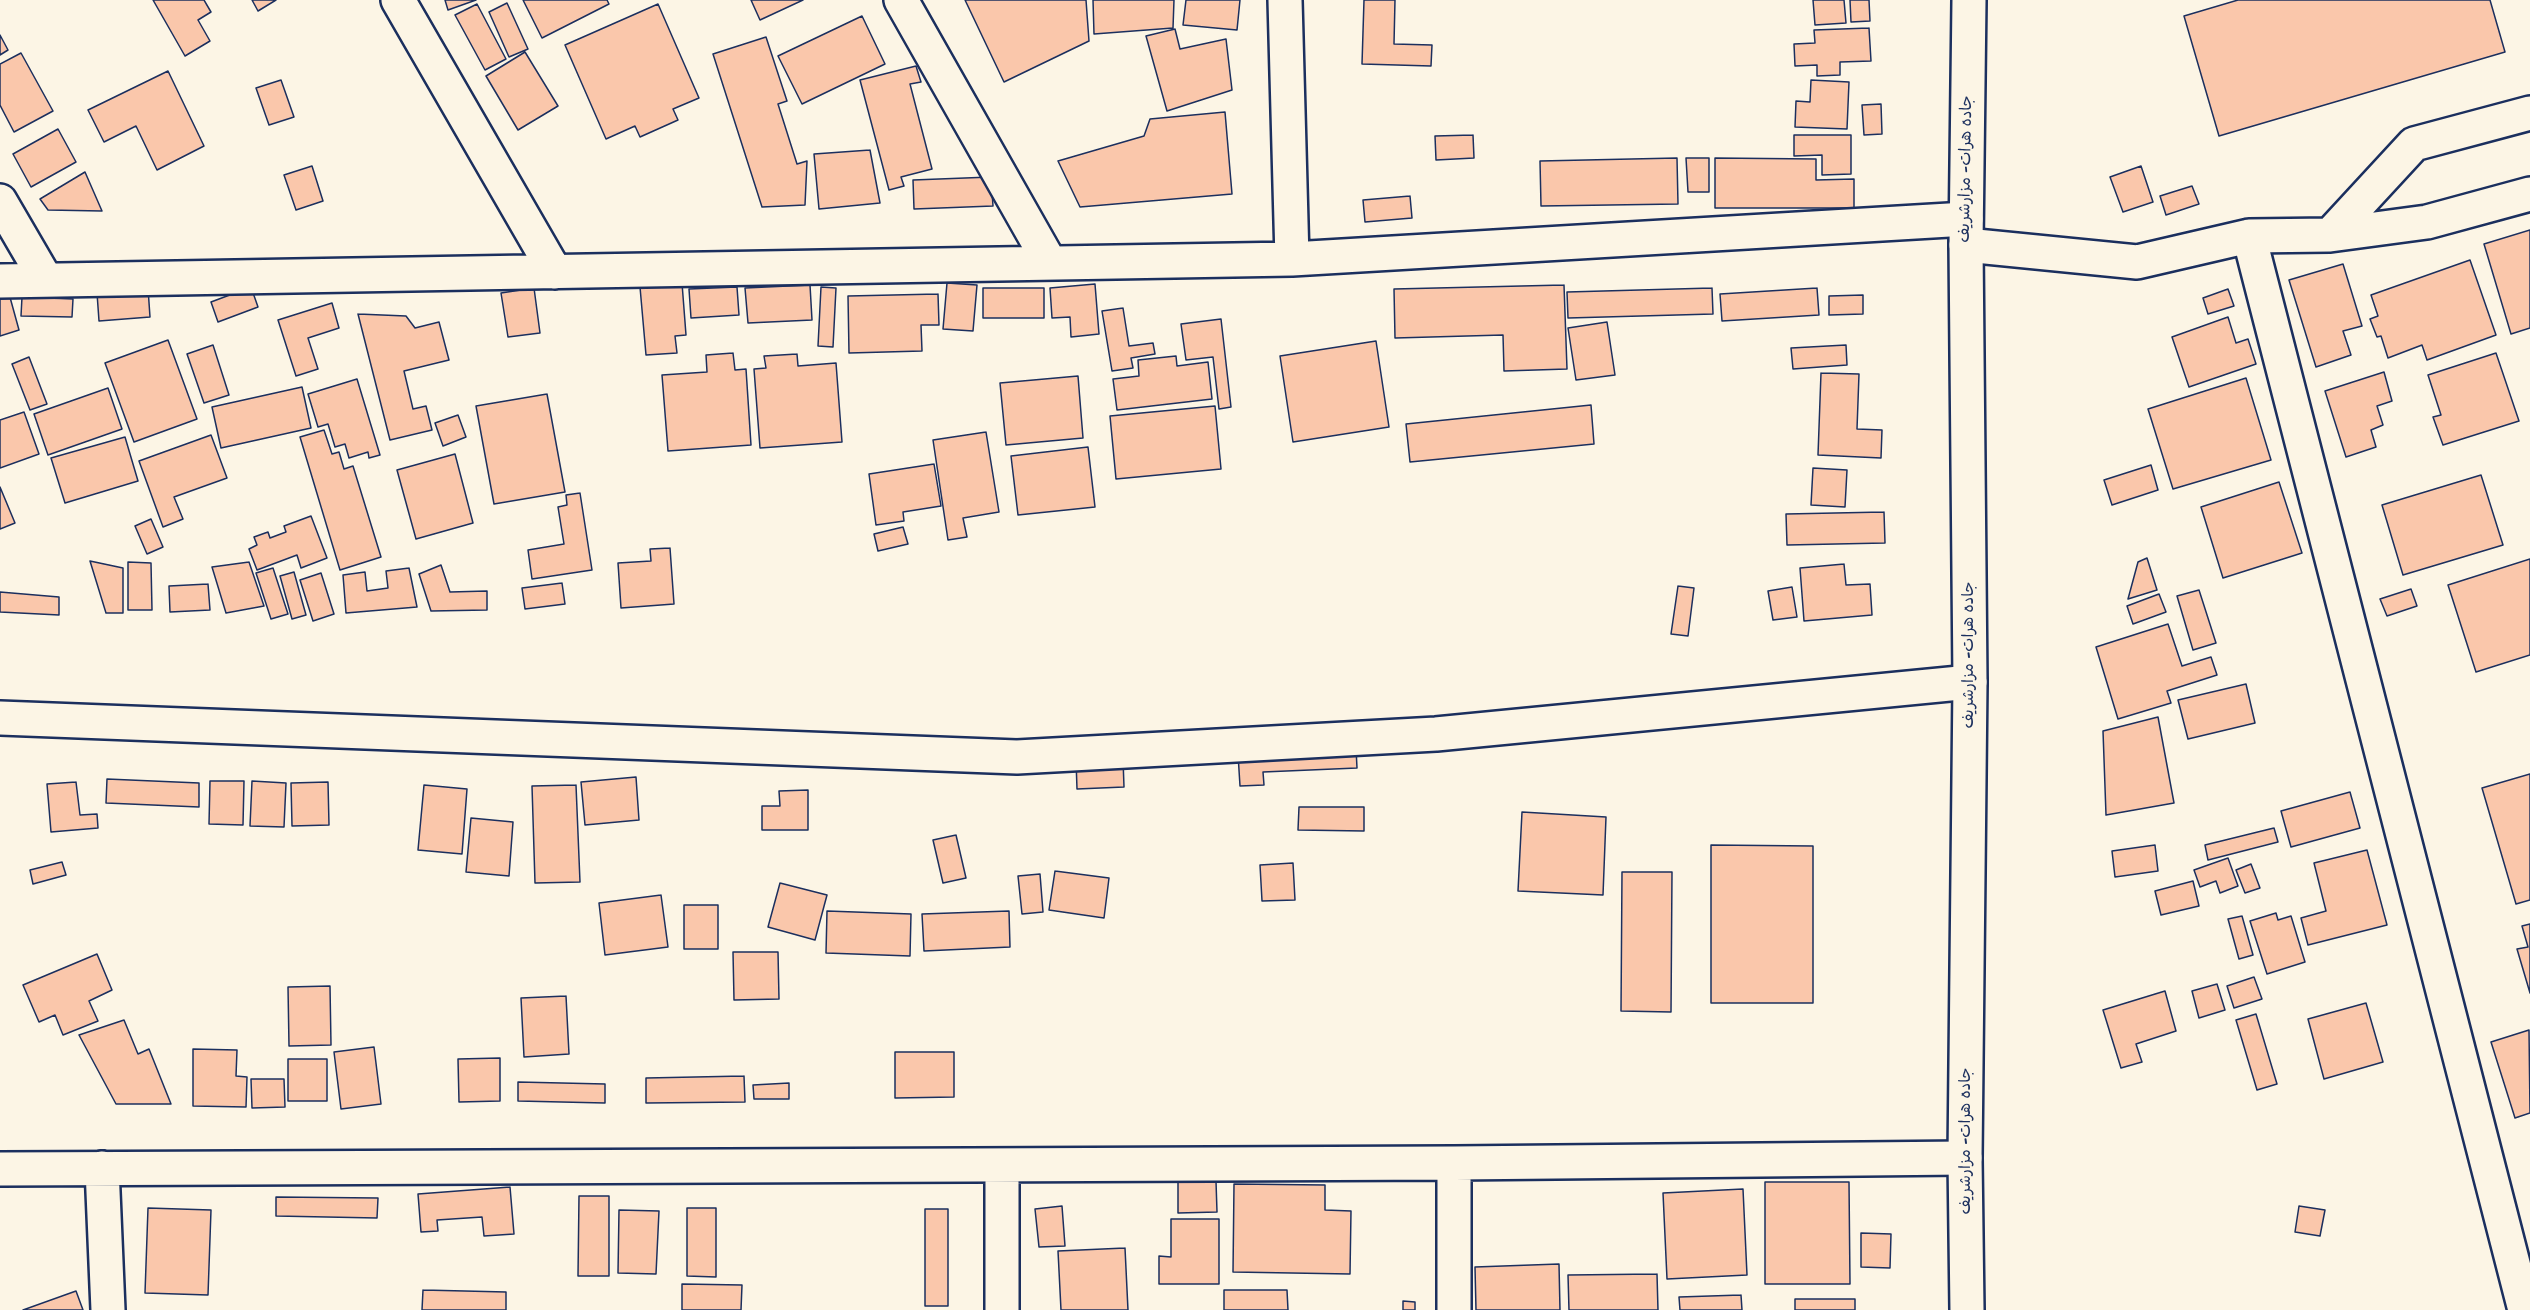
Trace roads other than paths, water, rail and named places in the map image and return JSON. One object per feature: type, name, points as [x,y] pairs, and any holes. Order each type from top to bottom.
[{"type":"main road","points":[[398,0],[555,272]]},
{"type":"main road","points":[[901,0],[1050,263]]},
{"type":"main road","points":[[1285,0],[1292,259]]},
{"type":"main road","name":"جاده هرات- مزارشریف","points":[[1967,1310],[1965,1158],[1970,682],[1966,232],[1969,0]]},
{"type":"main road","points":[[2330,236],[2414,144],[2530,113]]},
{"type":"main road","points":[[0,281],[1292,259],[1966,232],[2137,262],[2249,236],[2330,236],[2427,222],[2530,194]]},
{"type":"main road","points":[[0,201],[46,280]]},
{"type":"main road","points":[[2249,236],[2525,1310]]},
{"type":"main road","points":[[0,718],[1017,757],[1436,734],[1970,682]]},
{"type":"main road","points":[[0,1168],[1454,1163],[1965,1158]]},
{"type":"main road","points":[[1454,1163],[1454,1310]]},
{"type":"main road","points":[[1002,1165],[1002,1310]]},
{"type":"main road","points":[[102,1168],[108,1310]]}]
